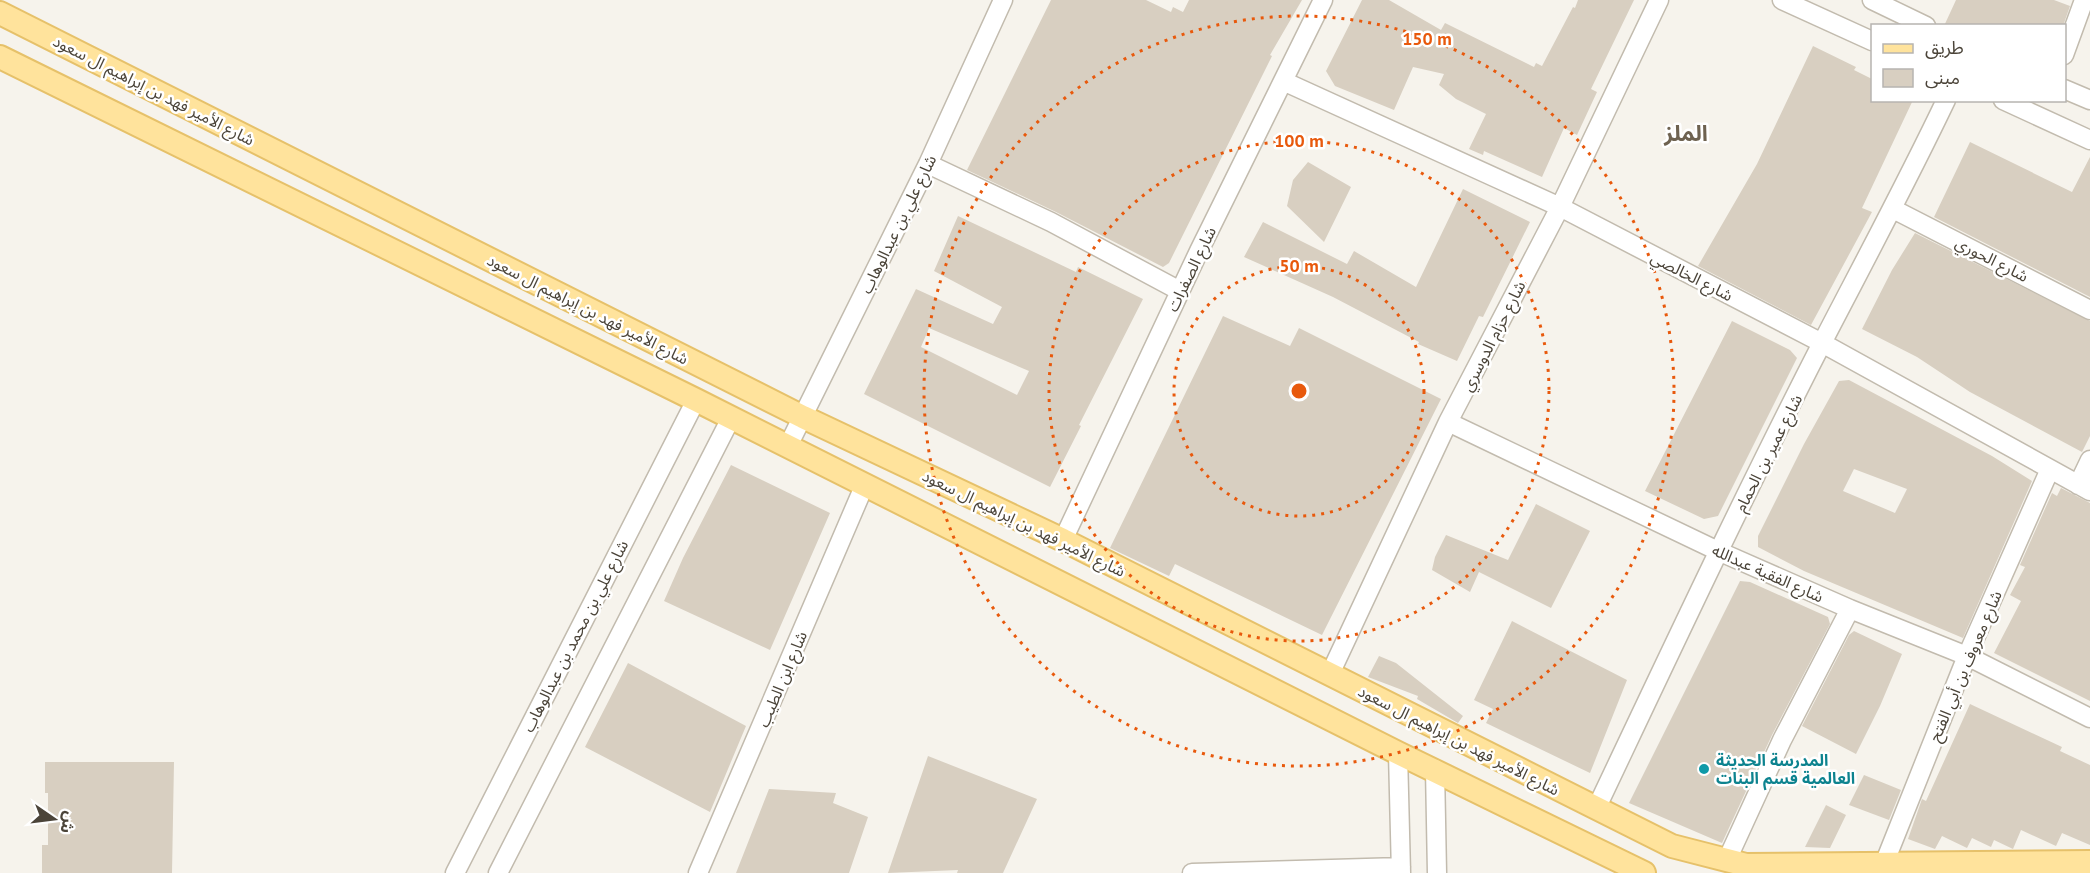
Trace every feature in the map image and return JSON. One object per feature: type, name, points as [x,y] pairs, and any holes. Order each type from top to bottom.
[{"type":"main road","name":"شارع الأمير فهد بن إبراهيم ال سعود","points":[[0,13],[803,417],[1063,540],[1672,846],[1746,865],[2090,862]]},
{"type":"main road","name":"شارع الأمير فهد بن إبراهيم ال سعود","points":[[0,57],[866,484],[1398,753],[1435,769],[1644,873]]},
{"type":"street","name":"شارع علي بن عبدالوهاب","points":[[788,446],[927,164],[1004,0]]},
{"type":"street","name":"شارع الصفرات","points":[[1063,540],[1180,291],[1323,0]]},
{"type":"street","name":"شارع حزام الدوسري","points":[[1330,674],[1448,422],[1560,207],[1659,0]]},
{"type":"street","points":[[1782,0],[1871,41]]},
{"type":"street","points":[[1872,0],[1922,24]]},
{"type":"street","points":[[2066,50],[2084,0]]},
{"type":"street","name":"شارع الخالصي","points":[[1282,81],[1560,207],[1822,343],[2084,488]]},
{"type":"street","points":[[2066,90],[2090,100]]},
{"type":"street","name":"شارع عمير بن الحمام","points":[[1596,809],[1718,551],[1822,343],[1893,209],[1945,102]]},
{"type":"street","points":[[2007,102],[2090,140]]},
{"type":"street","points":[[927,164],[1051,222],[1180,291]]},
{"type":"street","name":"شارع الحوري","points":[[1893,209],[2090,310]]},
{"type":"street","name":"شارع علي بن محمد بن عبدالوهاب","points":[[455,873],[696,400]]},
{"type":"street","points":[[498,873],[731,418]]},
{"type":"street","name":"شارع الفقية عبدالله","points":[[1448,422],[1718,551],[1850,609],[1967,656],[2090,718]]},
{"type":"street","points":[[2084,488],[2090,460]]},
{"type":"street","name":"شارع معروف بن أبي الفتح","points":[[1884,864],[1967,656],[2050,469]]},
{"type":"street","name":"شارع ابن الطيب","points":[[698,873],[866,484]]},
{"type":"street","points":[[1727,860],[1782,740],[1850,609]]},
{"type":"street","points":[[1192,873],[1401,870],[1398,753]]},
{"type":"street","points":[[1435,769],[1437,873]]},
{"type":"building","points":[[1051,0],[1146,0],[1171,12],[1173,7],[1183,12],[1189,0],[1302,0],[1270,55],[1272,56],[1169,263],[1163,267],[1056,212],[967,170]]},
{"type":"building","points":[[1362,0],[1389,0],[1441,30],[1445,23],[1534,67],[1536,63],[1542,66],[1578,0],[1634,0],[1591,89],[1597,92],[1577,135],[1564,128],[1542,177],[1484,151],[1483,155],[1469,149],[1486,114],[1456,99],[1439,85],[1444,74],[1413,67],[1394,110],[1335,86],[1326,71]]},
{"type":"building","points":[[1956,0],[2054,0],[2070,6],[2064,24],[1945,24]]},
{"type":"building","points":[[1813,46],[1856,67],[1854,70],[1871,78],[1871,102],[1912,102],[1862,208],[1872,212],[1811,325],[1698,266],[1757,164]]},
{"type":"building","points":[[1970,142],[2072,192],[2090,157],[2090,297],[1934,217]]},
{"type":"building","points":[[1308,162],[1351,187],[1324,242],[1287,206],[1293,180]]},
{"type":"building","points":[[1463,189],[1530,222],[1483,317],[1479,316],[1457,361],[1418,344],[1419,342],[1333,297],[1244,257],[1263,222],[1347,264],[1354,251],[1416,287]]},
{"type":"building","points":[[958,216],[1076,272],[1078,267],[1143,299],[1050,487],[864,394],[916,289],[993,324],[1002,307],[934,271]],"holes":[[[929,328],[1029,371],[1017,395],[921,347]]]},
{"type":"building","points":[[1915,233],[2090,321],[2090,436],[2082,452],[1970,392],[1917,357],[1862,329],[1892,270]]},
{"type":"building","points":[[1223,316],[1290,346],[1299,328],[1441,399],[1322,635],[1175,564],[1169,576],[1110,548]]},
{"type":"building","points":[[1732,321],[1790,350],[1797,358],[1718,516],[1704,519],[1645,491]]},
{"type":"building","points":[[1849,380],[1992,456],[2032,481],[1963,638],[1804,571],[1758,547],[1758,536],[1804,444],[1839,381]],"holes":[[[1854,469],[1907,489],[1895,513],[1843,491]]]},
{"type":"building","points":[[731,465],[830,513],[770,650],[664,601],[683,558]]},
{"type":"building","points":[[2061,488],[2090,503],[2090,701],[1994,653],[2021,601],[2010,595],[2025,567],[2020,565],[2052,493],[2057,496]]},
{"type":"building","points":[[1536,504],[1590,531],[1551,608],[1479,572],[1470,592],[1432,570],[1435,557],[1446,535],[1508,560]]},
{"type":"building","points":[[1740,581],[1750,582],[1828,617],[1830,624],[1772,735],[1722,843],[1629,803]]},
{"type":"building","points":[[1512,621],[1627,680],[1590,773],[1486,723],[1493,709],[1474,700]]},
{"type":"building","points":[[1854,631],[1902,654],[1856,754],[1802,726],[1849,635]]},
{"type":"building","points":[[1379,656],[1396,663],[1463,716],[1458,723],[1417,699],[1418,696],[1368,677]]},
{"type":"building","points":[[628,663],[746,726],[710,812],[585,747]]},
{"type":"building","points":[[1970,704],[2062,747],[2060,751],[2090,765],[2090,845],[2062,833],[2056,846],[2021,830],[2013,849],[1994,840],[1991,847],[1972,838],[1967,848],[1942,836],[1935,849],[1908,839],[1922,799],[1926,801]]},
{"type":"building","points":[[928,756],[1037,799],[1003,873],[957,873],[958,870],[888,873]]},
{"type":"building","points":[[45,762],[174,762],[172,873],[42,873],[42,845],[48,845],[48,793],[45,793]]},
{"type":"building","points":[[1864,775],[1901,790],[1889,820],[1849,805]]},
{"type":"building","points":[[769,789],[836,793],[833,803],[868,817],[849,873],[736,873]]},
{"type":"building","points":[[1826,805],[1846,815],[1830,848],[1805,847]]},
{"type":"place","name":"المدرسة الحديثة العالمية قسم البنات","points":[[1704,769]]},
{"type":"district","name":"الملز","points":[[1686,133]]}]
